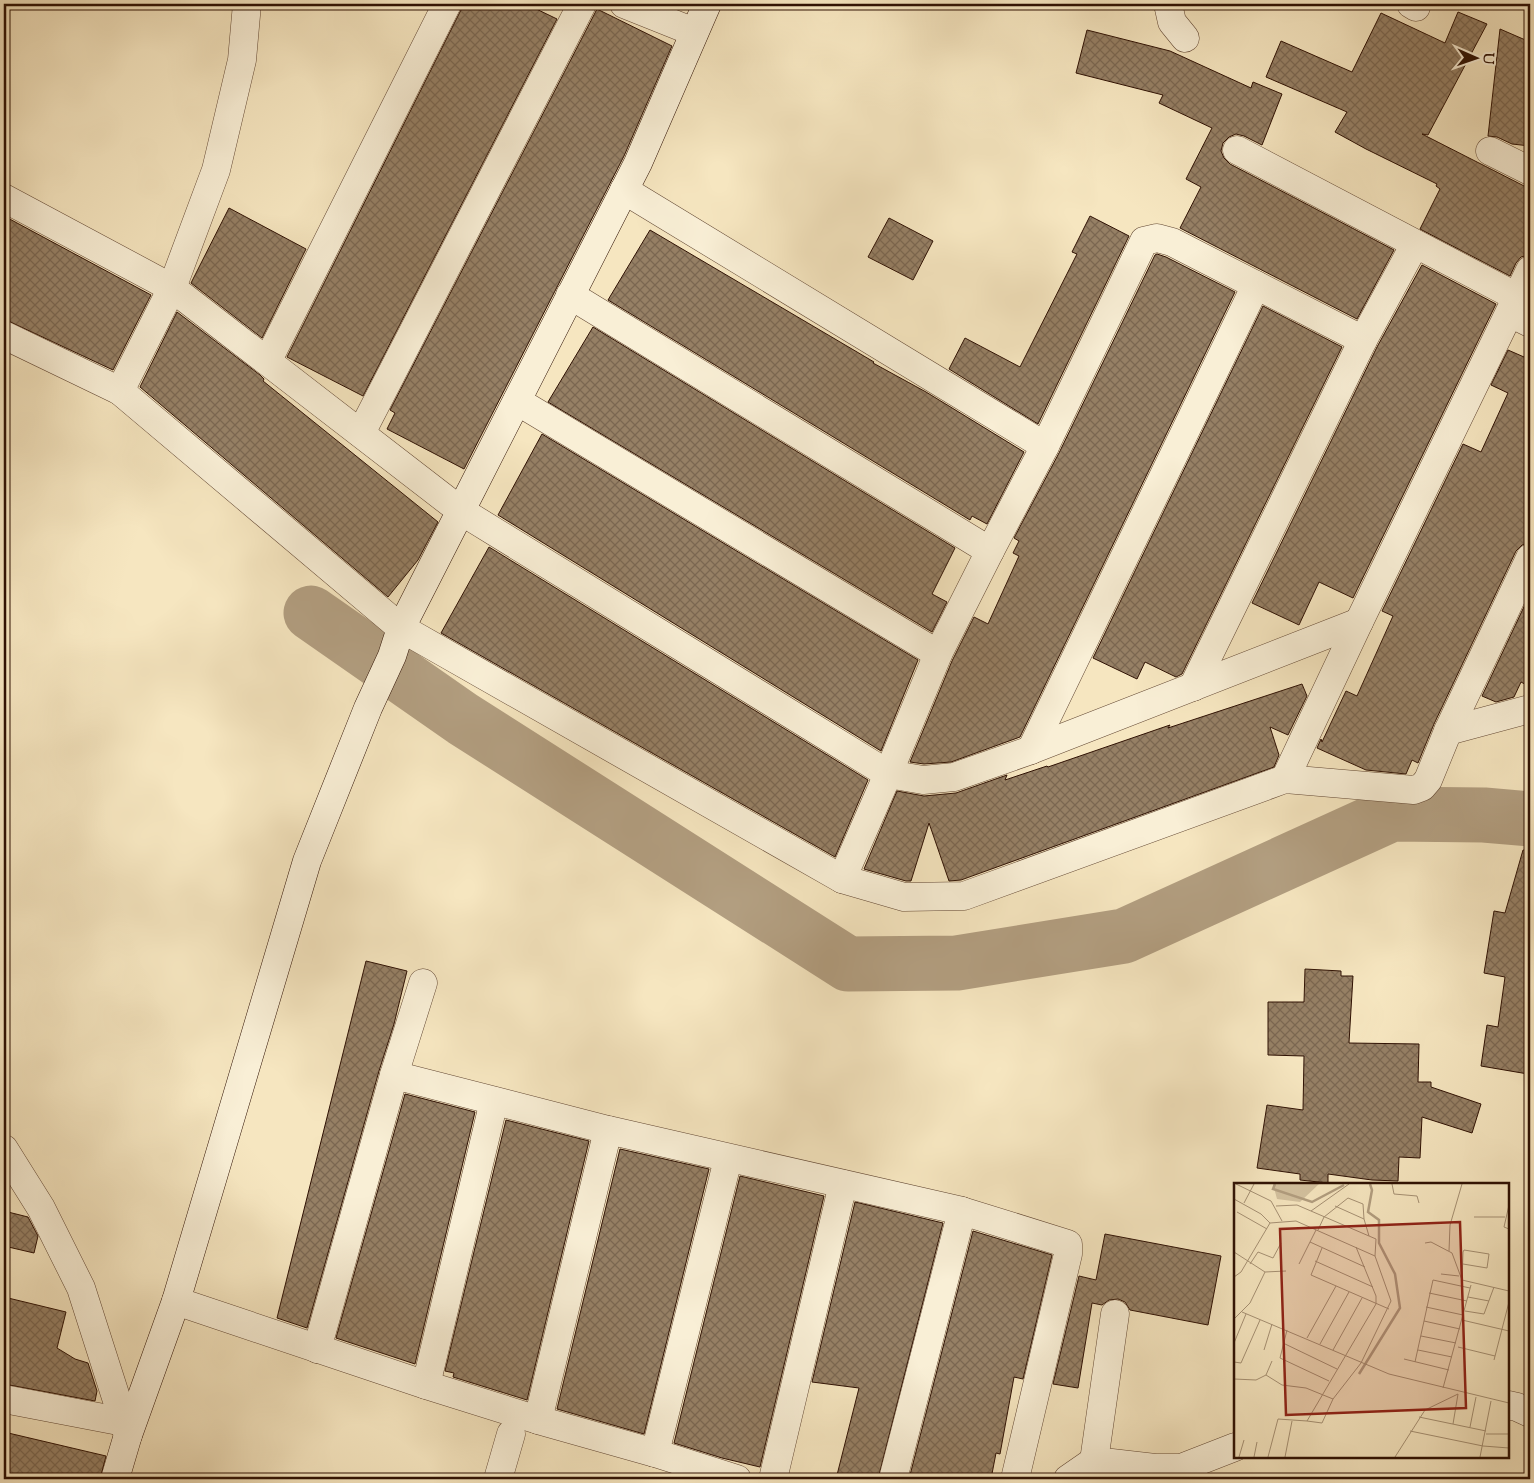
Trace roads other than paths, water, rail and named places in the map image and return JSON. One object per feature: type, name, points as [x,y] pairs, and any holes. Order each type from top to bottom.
[{"type":"street","points":[[120,392],[172,288],[216,170],[242,60],[247,4]]},
{"type":"street","points":[[268,360],[446,4]]},
{"type":"street","points":[[362,433],[582,4]]},
{"type":"street","points":[[624,4],[694,32]]},
{"type":"street","points":[[115,1479],[126,1429],[176,1300],[307,861],[368,708],[392,656],[401,628],[638,163],[707,4]]},
{"type":"street","points":[[1168,4],[1172,22],[1185,38]]},
{"type":"street","points":[[1237,150],[1414,244],[1519,311]]},
{"type":"street","points":[[1490,151],[1530,171]]},
{"type":"street","points":[[624,190],[1045,446]]},
{"type":"street","points":[[4,198],[172,288],[268,360],[461,511],[888,774],[923,780],[954,776],[1031,750],[1359,622]]},
{"type":"street","points":[[842,879],[938,654],[1045,446],[1144,242],[1157,238],[1172,242],[1362,340]]},
{"type":"street","points":[[1193,688],[1362,340],[1414,244]]},
{"type":"street","points":[[1286,779],[1359,622],[1519,311],[1530,270]]},
{"type":"street","points":[[1031,750],[1256,285]]},
{"type":"street","points":[[570,295],[990,551]]},
{"type":"street","points":[[4,335],[120,392],[401,628],[842,879],[904,897],[964,896],[1286,779],[1414,790],[1422,787],[1428,780],[1448,730],[1530,558]]},
{"type":"street","points":[[517,401],[938,654]]},
{"type":"street","points":[[1448,730],[1530,709]]},
{"type":"street","points":[[318,1349],[394,1075],[423,983]]},
{"type":"street","points":[[394,1075],[728,1159],[962,1211],[1068,1244],[1068,1254],[1015,1479]]},
{"type":"street","points":[[426,1384],[494,1101]]},
{"type":"street","points":[[538,1420],[608,1130]]},
{"type":"street","points":[[4,1149],[41,1208],[81,1288],[126,1429]]},
{"type":"street","points":[[655,1453],[728,1159]]},
{"type":"street","points":[[773,1479],[843,1184]]},
{"type":"street","points":[[892,1479],[962,1211]]},
{"type":"street","points":[[176,1300],[318,1349],[538,1420],[655,1453],[731,1478]]},
{"type":"street","points":[[1094,1461],[1115,1314]]},
{"type":"street","points":[[4,1399],[126,1429]]},
{"type":"street","points":[[1509,1405],[1530,1413]]},
{"type":"street","points":[[498,1479],[511,1434]]},
{"type":"street","points":[[1068,1479],[1094,1461],[1155,1468],[1181,1468],[1234,1447]]},
{"type":"waterway","points":[[311,613],[463,719],[848,964],[957,963],[1124,936],[1392,814],[1484,815],[1530,819]]}]
